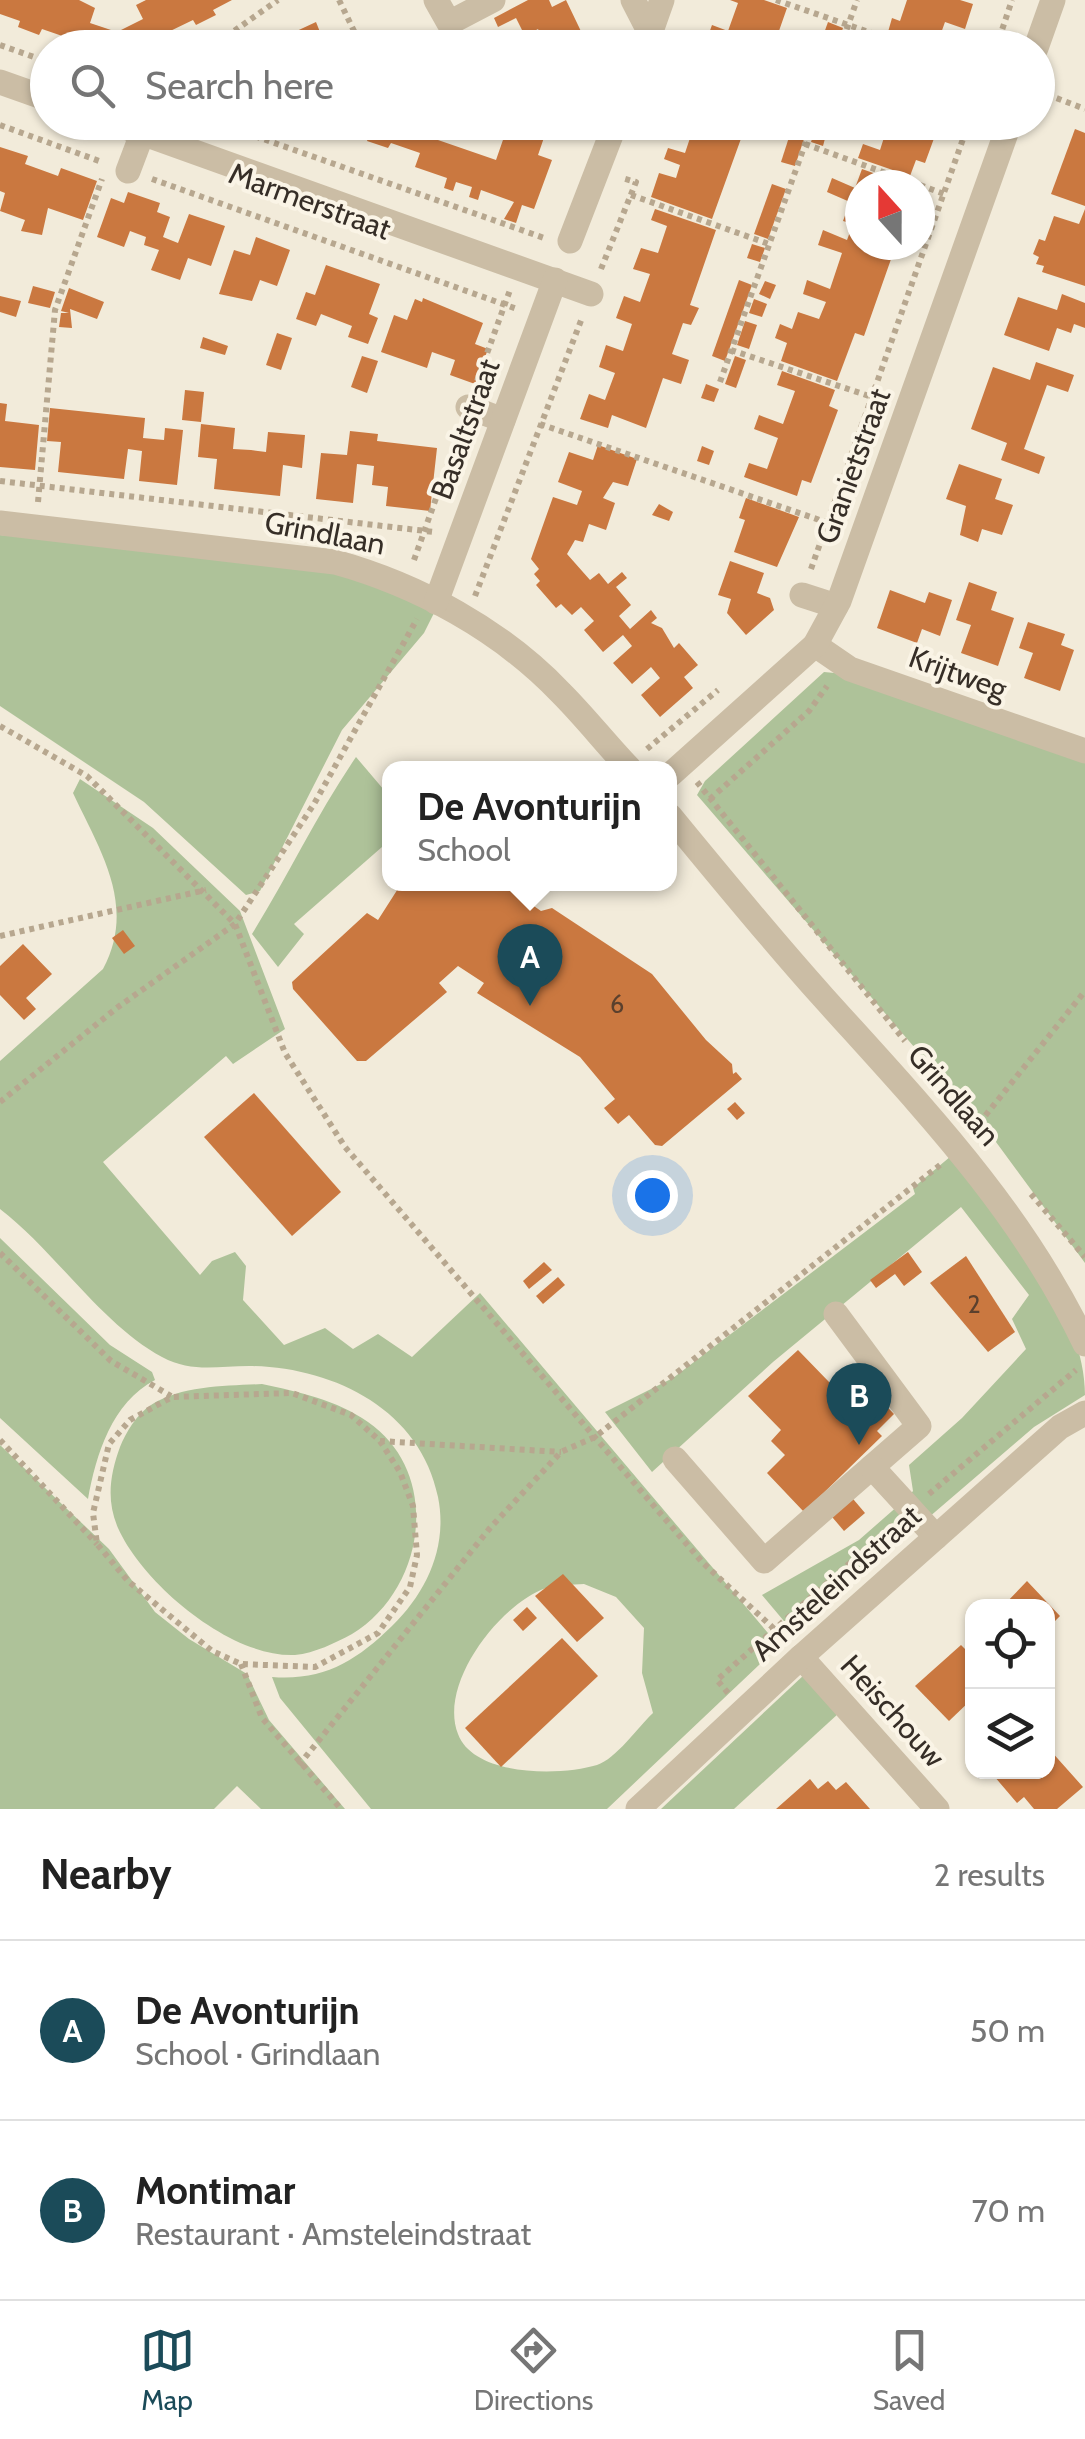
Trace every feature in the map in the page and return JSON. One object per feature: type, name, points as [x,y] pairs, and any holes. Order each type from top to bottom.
[{"type":"street","points":[[443,11],[493,0]]},
{"type":"street","points":[[633,0],[644,30]]},
{"type":"street","points":[[651,30],[662,0]]},
{"type":"street","points":[[1042,30],[1053,0]]},
{"type":"street","points":[[0,82],[30,93]]},
{"type":"street","points":[[118,167],[138,140]]},
{"type":"street","name":"Marmerstraat","points":[[159,140],[592,294]]},
{"type":"street","points":[[563,242],[609,140]]},
{"type":"street","name":"Granietstraat","points":[[677,769],[816,645],[836,606],[863,535],[1004,140]]},
{"type":"street","name":"Basaltstraat","points":[[429,598],[458,541],[555,280]]},
{"type":"street","points":[[468,408],[504,416]]},
{"type":"street","name":"Grindlaan","points":[[0,523],[335,562],[387,576],[466,620],[532,665],[622,761]]},
{"type":"street","points":[[802,594],[836,606]]},
{"type":"street","name":"Krijtweg","points":[[816,645],[843,664],[1085,751]]},
{"type":"street","name":"Grindlaan","points":[[677,825],[772,940],[967,1137],[1038,1252],[1085,1344]]},
{"type":"street","points":[[675,1459],[764,1561],[918,1426],[836,1314]]},
{"type":"street","name":"Amsteleindstraat","points":[[638,1809],[800,1657],[1060,1427],[1085,1413]]},
{"type":"street","points":[[872,1467],[936,1537]]},
{"type":"street","name":"Heischouw","points":[[800,1657],[937,1809]]},
{"type":"path","points":[[339,0],[354,30]]},
{"type":"path","points":[[776,0],[865,30]]},
{"type":"path","points":[[846,30],[856,0]]},
{"type":"path","points":[[1002,30],[1012,0]]},
{"type":"path","points":[[235,30],[274,1]]},
{"type":"path","points":[[0,44],[30,55]]},
{"type":"path","points":[[1055,97],[1085,109]]},
{"type":"path","name":"Marmerstraat","points":[[0,125],[30,136]]},
{"type":"path","name":"Marmerstraat","points":[[42,140],[540,319]]},
{"type":"path","name":"Marmerstraat","points":[[266,140],[563,242]]},
{"type":"path","points":[[720,382],[807,140]]},
{"type":"path","name":"Granietstraat","points":[[802,594],[963,140]]},
{"type":"path","points":[[806,144],[878,170]]},
{"type":"path","points":[[36,527],[56,310],[118,167]]},
{"type":"path","points":[[466,620],[636,182],[599,169]]},
{"type":"path","points":[[935,191],[944,194]]},
{"type":"path","points":[[631,195],[769,244]]},
{"type":"path","points":[[731,350],[872,397]]},
{"type":"path","points":[[504,416],[542,424],[863,535]]},
{"type":"path","name":"Grindlaan","points":[[0,482],[425,529],[490,556]]},
{"type":"path","points":[[0,1102],[118,1007],[236,924],[314,804],[429,598]]},
{"type":"path","points":[[710,798],[809,712],[843,664]]},
{"type":"path","points":[[635,761],[723,686]]},
{"type":"path","points":[[0,726],[87,776],[236,924],[285,1053],[344,1147],[703,1562],[773,1626],[800,1657]]},
{"type":"path","points":[[677,771],[710,798],[915,1053]]},
{"type":"path","points":[[0,936],[206,890]]},
{"type":"path","points":[[299,1765],[490,1528],[561,1452],[595,1436],[925,1180],[967,1137],[1085,991]]},
{"type":"path","points":[[963,1113],[967,1137]]},
{"type":"path","points":[[967,1137],[988,1142]]},
{"type":"path","points":[[1024,1186],[1085,1258]]},
{"type":"path","points":[[0,1253],[111,1361],[172,1396]]},
{"type":"path","points":[[743,1711],[717,1680],[773,1626],[1085,1363]]},
{"type":"path","points":[[0,1440],[98,1544],[128,1582],[212,1651],[241,1664],[316,1667],[347,1653],[378,1633],[410,1587],[417,1555],[413,1506],[400,1472],[380,1441],[351,1415],[292,1393],[172,1396],[130,1420],[108,1444],[93,1513],[98,1544]]},
{"type":"path","points":[[380,1441],[561,1452]]},
{"type":"path","points":[[241,1664],[262,1718],[341,1809]]},
{"type":"green space","points":[[0,535],[333,564],[437,607],[424,633],[342,730],[260,891],[246,895],[144,802],[0,706]]},
{"type":"green space","points":[[824,672],[845,674],[1085,756],[1085,1263],[996,1142],[697,795],[705,781]]},
{"type":"green space","points":[[356,757],[382,788],[382,847],[294,924],[304,934],[278,967],[252,934]]},
{"type":"green space","points":[[80,779],[153,828],[240,911],[285,1029],[233,1064],[226,1056],[103,1162],[200,1275],[212,1261],[235,1252],[246,1266],[243,1300],[284,1345],[325,1328],[353,1349],[378,1334],[412,1357],[480,1293],[779,1646],[607,1809],[371,1809],[280,1698],[272,1677],[308,1676],[352,1659],[392,1626],[425,1583],[437,1550],[440,1515],[428,1466],[413,1440],[368,1399],[311,1375],[280,1368],[194,1367],[162,1357],[119,1326],[0,1209],[0,1061],[103,969],[113,945],[116,900],[111,879],[73,793]],"holes":[[[584,1584],[616,1597],[644,1628],[642,1673],[653,1713],[619,1750],[597,1765],[541,1771],[500,1766],[467,1748],[458,1734],[454,1714],[457,1692],[477,1648],[493,1628],[528,1597],[550,1587]]]},
{"type":"green space","points":[[957,1151],[1057,1298],[1072,1330],[1085,1395],[1034,1427],[794,1633],[762,1595],[859,1540],[908,1497],[913,1491],[909,1465],[962,1418],[1026,1349],[1012,1319],[1029,1295],[961,1207],[773,1362],[652,1472],[605,1412],[673,1378],[915,1194],[913,1188]]},
{"type":"green space","points":[[0,1238],[110,1345],[152,1372],[155,1380],[128,1402],[108,1431],[88,1499],[0,1418]]},
{"type":"green space","points":[[262,1384],[331,1402],[368,1422],[392,1444],[407,1471],[415,1500],[416,1531],[409,1561],[396,1590],[377,1614],[352,1634],[295,1655],[270,1653],[244,1644],[192,1614],[168,1594],[130,1550],[112,1508],[112,1477],[120,1447],[132,1424],[146,1409],[163,1398],[191,1390]]},
{"type":"green space","points":[[0,1445],[109,1549],[155,1612],[189,1639],[247,1674],[269,1720],[345,1809],[261,1809],[237,1786],[214,1809],[0,1809]]},
{"type":"green space","points":[[805,1674],[839,1713],[734,1809],[661,1809]]},
{"type":"building","points":[[0,0],[79,0],[95,8],[90,23],[111,30],[30,32],[18,27],[20,21],[0,14]]},
{"type":"building","points":[[146,0],[232,0],[213,10],[216,15],[196,25],[193,20],[172,30],[121,30],[143,19],[136,5]]},
{"type":"building","points":[[528,0],[549,0],[552,7],[566,0],[580,30],[522,30],[516,18],[498,27],[494,18]]},
{"type":"building","points":[[730,0],[764,0],[787,8],[779,30],[728,30],[738,3]]},
{"type":"building","points":[[907,0],[960,0],[973,4],[965,29],[945,22],[942,30],[889,30],[892,18],[900,21]]},
{"type":"building","points":[[316,22],[319,30],[299,30]]},
{"type":"building","points":[[828,22],[843,28],[842,30],[825,30]]},
{"type":"building","points":[[1075,129],[1085,133],[1085,206],[1051,194]]},
{"type":"building","points":[[438,140],[496,160],[503,140],[543,140],[538,155],[552,160],[534,209],[522,205],[516,223],[504,219],[514,202],[481,190],[478,200],[469,197],[472,187],[456,182],[453,191],[444,188],[447,178],[415,167],[420,153],[391,143],[388,148],[367,141]]},
{"type":"building","points":[[689,140],[741,140],[712,219],[651,197],[659,173],[676,178],[680,165],[664,159],[668,148],[685,153]]},
{"type":"building","points":[[788,140],[804,140],[795,166],[781,162]]},
{"type":"building","points":[[883,140],[933,140],[925,163],[916,160],[912,170],[893,170],[858,158],[863,144],[880,150]]},
{"type":"building","points":[[0,147],[28,156],[25,164],[58,176],[61,168],[97,181],[83,220],[48,208],[42,235],[21,231],[25,220],[0,211],[5,193],[0,191]]},
{"type":"building","points":[[832,178],[845,184],[845,200],[827,192]]},
{"type":"building","points":[[772,184],[786,189],[768,239],[754,234]]},
{"type":"building","points":[[128,192],[160,203],[157,212],[170,217],[163,237],[178,243],[189,214],[225,226],[211,266],[188,258],[180,280],[151,270],[159,250],[144,245],[146,237],[130,231],[124,247],[97,237],[111,198],[124,203]]},
{"type":"building","points":[[655,209],[716,230],[690,305],[699,308],[691,325],[683,323],[672,354],[689,360],[681,384],[663,378],[646,428],[612,415],[608,428],[580,419],[589,394],[605,400],[615,373],[599,367],[606,345],[623,351],[632,324],[616,318],[624,296],[640,302],[650,274],[633,269],[641,248],[658,253],[667,226],[651,220]]},
{"type":"building","points":[[1085,209],[1085,286],[1042,272],[1044,266],[1036,264],[1039,257],[1033,254],[1039,239],[1045,241],[1054,216],[1079,224]]},
{"type":"building","points":[[823,230],[845,239],[845,260],[891,260],[864,336],[855,333],[837,381],[781,361],[787,343],[775,338],[780,324],[792,329],[798,312],[819,319],[826,302],[803,294],[807,280],[830,289],[842,253],[818,245]]},
{"type":"building","points":[[256,237],[290,250],[277,286],[260,280],[252,301],[219,294],[234,250],[250,255]]},
{"type":"building","points":[[752,244],[765,248],[760,262],[747,258]]},
{"type":"building","points":[[326,265],[380,284],[369,314],[378,318],[368,344],[348,337],[352,326],[321,314],[316,326],[296,319],[306,292],[315,295]]},
{"type":"building","points":[[739,280],[752,285],[725,361],[712,356]]},
{"type":"building","points":[[765,281],[776,285],[770,299],[759,294]]},
{"type":"building","points":[[33,286],[55,292],[50,308],[28,303]]},
{"type":"building","points":[[69,288],[104,302],[97,319],[70,309],[72,328],[59,327],[61,313],[69,313],[61,311]]},
{"type":"building","points":[[1062,294],[1085,303],[1085,328],[1074,324],[1071,333],[1057,328],[1049,351],[1004,335],[1018,297],[1057,310]]},
{"type":"building","points":[[0,296],[21,301],[16,317],[0,312]]},
{"type":"building","points":[[423,298],[483,323],[475,344],[488,349],[475,384],[450,375],[455,360],[432,352],[427,368],[381,352],[394,315],[407,320],[415,299],[422,302]]},
{"type":"building","points":[[754,299],[767,304],[762,317],[749,313]]},
{"type":"building","points":[[745,321],[757,325],[749,349],[737,345]]},
{"type":"building","points":[[277,333],[292,338],[281,370],[266,365]]},
{"type":"building","points":[[203,337],[228,346],[225,355],[200,348]]},
{"type":"building","points":[[362,356],[378,361],[367,393],[351,387]]},
{"type":"building","points":[[735,356],[746,360],[736,388],[725,384]]},
{"type":"building","points":[[1036,362],[1074,375],[1068,392],[1047,385],[1024,449],[1045,457],[1039,474],[1001,460],[1007,443],[971,429],[993,367],[1030,380]]},
{"type":"building","points":[[782,371],[835,390],[829,406],[838,410],[811,483],[802,480],[797,496],[744,477],[749,463],[767,469],[778,438],[754,429],[759,415],[783,424],[795,391],[777,385]]},
{"type":"building","points":[[706,384],[719,389],[714,402],[701,398]]},
{"type":"building","points":[[185,390],[204,392],[201,422],[182,420]]},
{"type":"building","points":[[0,403],[7,404],[5,421],[39,425],[35,470],[0,467]]},
{"type":"building","points":[[50,408],[145,418],[143,438],[164,440],[165,428],[183,430],[177,485],[139,481],[142,451],[128,449],[124,479],[58,472],[61,442],[47,441]]},
{"type":"building","points":[[201,424],[235,428],[233,449],[266,452],[268,432],[305,435],[302,468],[283,465],[280,496],[214,489],[217,459],[198,457]]},
{"type":"building","points":[[350,431],[378,434],[377,441],[437,448],[430,511],[386,506],[388,487],[372,485],[374,466],[357,464],[353,503],[316,499],[321,453],[347,455]]},
{"type":"building","points":[[598,445],[637,459],[628,486],[613,482],[603,498],[615,503],[606,530],[589,524],[583,542],[575,540],[567,554],[590,580],[599,573],[608,584],[622,572],[627,578],[616,587],[631,605],[619,616],[630,629],[651,610],[657,618],[651,623],[662,628],[674,648],[679,643],[698,665],[684,677],[693,688],[660,717],[641,695],[660,678],[651,667],[632,684],[613,663],[632,646],[623,635],[603,652],[584,630],[594,621],[581,607],[572,615],[561,604],[556,608],[536,585],[540,581],[534,574],[539,569],[531,559],[553,497],[577,505],[582,491],[558,482],[569,452],[593,460]]},
{"type":"building","points":[[702,446],[714,451],[709,465],[697,461]]},
{"type":"building","points":[[959,464],[1002,479],[995,499],[1013,505],[1002,535],[982,529],[978,542],[960,535],[966,506],[946,499]]},
{"type":"building","points":[[746,498],[799,517],[777,567],[734,552],[745,520],[739,518]]},
{"type":"building","points":[[659,504],[673,512],[669,521],[652,515]]},
{"type":"building","points":[[730,561],[764,573],[757,593],[770,598],[774,610],[746,635],[727,613],[731,599],[718,595]]},
{"type":"building","points":[[969,582],[997,592],[991,610],[1014,618],[998,666],[961,653],[971,625],[956,620]]},
{"type":"building","points":[[890,590],[925,603],[929,592],[952,600],[940,636],[922,629],[917,643],[877,628]]},
{"type":"building","points":[[1028,622],[1065,634],[1061,645],[1074,650],[1060,691],[1024,678],[1033,653],[1019,648]]},
{"type":"building","points":[[397,891],[516,891],[541,911],[552,908],[652,974],[706,1040],[732,1064],[733,1074],[736,1072],[742,1079],[662,1146],[655,1145],[629,1115],[618,1124],[604,1108],[615,1099],[580,1057],[477,993],[484,983],[458,966],[439,983],[447,992],[366,1061],[357,1061],[293,989],[292,982],[367,913],[378,920]]},
{"type":"building","points":[[123,930],[135,946],[124,954],[112,938]]},
{"type":"building","points":[[23,944],[52,974],[26,998],[36,1009],[24,1020],[0,995],[0,966]]},
{"type":"building","points":[[254,1093],[341,1192],[292,1236],[204,1137]]},
{"type":"building","points":[[735,1102],[745,1113],[737,1120],[727,1109]]},
{"type":"building","points":[[908,1252],[922,1272],[904,1286],[895,1274],[876,1288],[870,1280]]},
{"type":"building","points":[[966,1256],[1015,1332],[988,1352],[930,1283]]},
{"type":"building","points":[[544,1262],[552,1270],[529,1289],[523,1281]]},
{"type":"building","points":[[558,1277],[565,1285],[543,1304],[536,1296]]},
{"type":"building","points":[[798,1350],[830,1383],[839,1374],[853,1389],[861,1380],[894,1414],[877,1431],[882,1436],[804,1512],[767,1473],[785,1455],[771,1441],[781,1430],[748,1396]]},
{"type":"building","points":[[848,1493],[865,1513],[844,1531],[827,1511]]},
{"type":"building","points":[[563,1574],[604,1618],[577,1642],[535,1596]]},
{"type":"building","points":[[1027,1581],[1044,1599],[1010,1599]]},
{"type":"building","points":[[527,1607],[537,1618],[523,1631],[513,1620]]},
{"type":"building","points":[[562,1638],[598,1676],[501,1767],[465,1728]]},
{"type":"building","points":[[961,1645],[965,1649],[965,1706],[949,1721],[915,1686]]},
{"type":"building","points":[[1055,1756],[1083,1787],[1057,1809],[1034,1809],[1024,1797],[1017,1803],[997,1779],[1055,1779]]},
{"type":"building","points":[[810,1779],[818,1789],[828,1781],[836,1790],[846,1782],[870,1809],[776,1809]]},
{"type":"place","name":"De Avonturijn","points":[[530,1006]]},
{"type":"place","name":"Montimar","points":[[859,1445]]}]
